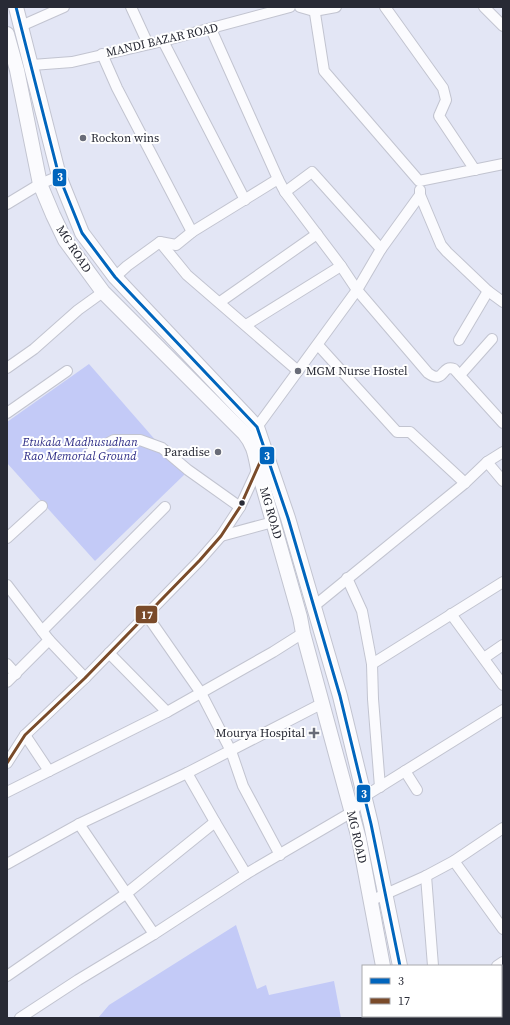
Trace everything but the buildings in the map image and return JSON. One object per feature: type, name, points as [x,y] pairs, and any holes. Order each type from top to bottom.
[{"type":"main road","name":"MG ROAD","points":[[16,7],[32,65],[58,176],[82,233],[115,277],[257,427],[288,518],[340,696],[365,796],[400,965]]},
{"type":"main road","name":"MG ROAD","points":[[7,34],[12,71],[40,184],[52,215],[65,240],[103,292],[244,433],[255,449],[258,469],[300,618],[359,839],[383,965]]},
{"type":"street","points":[[21,26],[64,7]]},
{"type":"street","points":[[131,7],[148,44]]},
{"type":"street","name":"MANDI BAZAR ROAD","points":[[32,65],[72,62],[163,41],[290,7]]},
{"type":"street","points":[[300,7],[314,9],[336,7]]},
{"type":"street","points":[[386,7],[443,88],[446,100],[439,116],[475,170]]},
{"type":"street","points":[[484,7],[503,26]]},
{"type":"street","points":[[314,9],[324,71],[419,181],[420,195],[441,245],[488,291],[503,302]]},
{"type":"street","points":[[210,29],[285,192],[341,266],[357,290],[428,373],[433,377],[438,378],[446,370],[452,368],[503,423]]},
{"type":"street","points":[[163,41],[245,200]]},
{"type":"street","points":[[102,54],[117,88],[192,232]]},
{"type":"street","points":[[419,181],[503,164]]},
{"type":"street","points":[[285,192],[312,172],[380,249]]},
{"type":"street","points":[[7,204],[40,184],[58,176]]},
{"type":"street","points":[[115,277],[127,266],[160,242],[176,245],[192,232],[278,179]]},
{"type":"street","points":[[257,427],[357,290],[380,249],[420,195]]},
{"type":"street","points":[[220,302],[317,234]]},
{"type":"street","points":[[160,242],[188,274],[298,371]]},
{"type":"street","points":[[246,325],[341,266]]},
{"type":"street","points":[[459,340],[488,291]]},
{"type":"street","points":[[7,368],[34,349],[78,310],[103,292]]},
{"type":"street","points":[[460,375],[492,339]]},
{"type":"street","points":[[318,345],[397,432],[410,432],[465,483]]},
{"type":"street","points":[[7,413],[67,370]]},
{"type":"street","points":[[90,453],[114,440],[140,440],[162,448],[188,470],[240,507]]},
{"type":"street","points":[[7,763],[25,735],[85,678],[200,560],[221,536],[240,507],[265,451]]},
{"type":"street","points":[[313,607],[465,483],[487,462],[503,452]]},
{"type":"street","points":[[487,462],[503,481]]},
{"type":"street","points":[[7,538],[42,506]]},
{"type":"street","points":[[42,631],[165,507]]},
{"type":"street","points":[[221,536],[273,522]]},
{"type":"street","points":[[348,578],[362,612],[372,664],[373,699],[380,787]]},
{"type":"street","points":[[372,664],[503,582]]},
{"type":"street","points":[[7,585],[49,640],[85,678]]},
{"type":"street","points":[[146,614],[201,693],[230,751],[243,786],[280,855]]},
{"type":"street","points":[[451,614],[503,686]]},
{"type":"street","points":[[7,792],[167,712],[273,652],[303,633]]},
{"type":"street","points":[[7,682],[49,640]]},
{"type":"street","points":[[484,658],[503,645]]},
{"type":"street","points":[[109,653],[167,712]]},
{"type":"street","points":[[7,664],[16,674]]},
{"type":"street","points":[[7,864],[79,824],[188,773],[323,703]]},
{"type":"street","points":[[20,1018],[246,874],[352,812],[365,796],[503,710]]},
{"type":"street","points":[[25,735],[49,771]]},
{"type":"street","points":[[405,771],[417,790]]},
{"type":"street","points":[[188,773],[246,874]]},
{"type":"street","points":[[7,976],[127,893],[215,822]]},
{"type":"street","points":[[79,824],[154,934]]},
{"type":"street","points":[[370,901],[426,876],[454,861],[503,828]]},
{"type":"street","points":[[454,861],[503,929]]},
{"type":"street","points":[[426,876],[434,965]]},
{"type":"green space","name":"Etukala Madhusudhan Rao Memorial Ground","points":[[89,364],[185,474],[95,561],[7,463],[7,422]]},
{"type":"green space","points":[[236,925],[257,989],[266,985],[269,995],[334,981],[341,1018],[98,1018],[109,1005]]},
{"type":"transit line","name":"3","points":[[16,7],[59,176],[82,233],[115,277],[257,427],[288,518],[340,696],[371,824],[400,965]]},
{"type":"transit line","name":"17","points":[[7,763],[25,735],[85,678],[200,560],[221,536],[240,507],[265,451]]},
{"type":"place","name":"Rockon wins","points":[[83,138]]},
{"type":"place","name":"MGM Nurse Hostel","points":[[298,371]]},
{"type":"place","name":"Paradise","points":[[218,452]]},
{"type":"place","name":"Mourya Hospital","points":[[314,733]]}]
